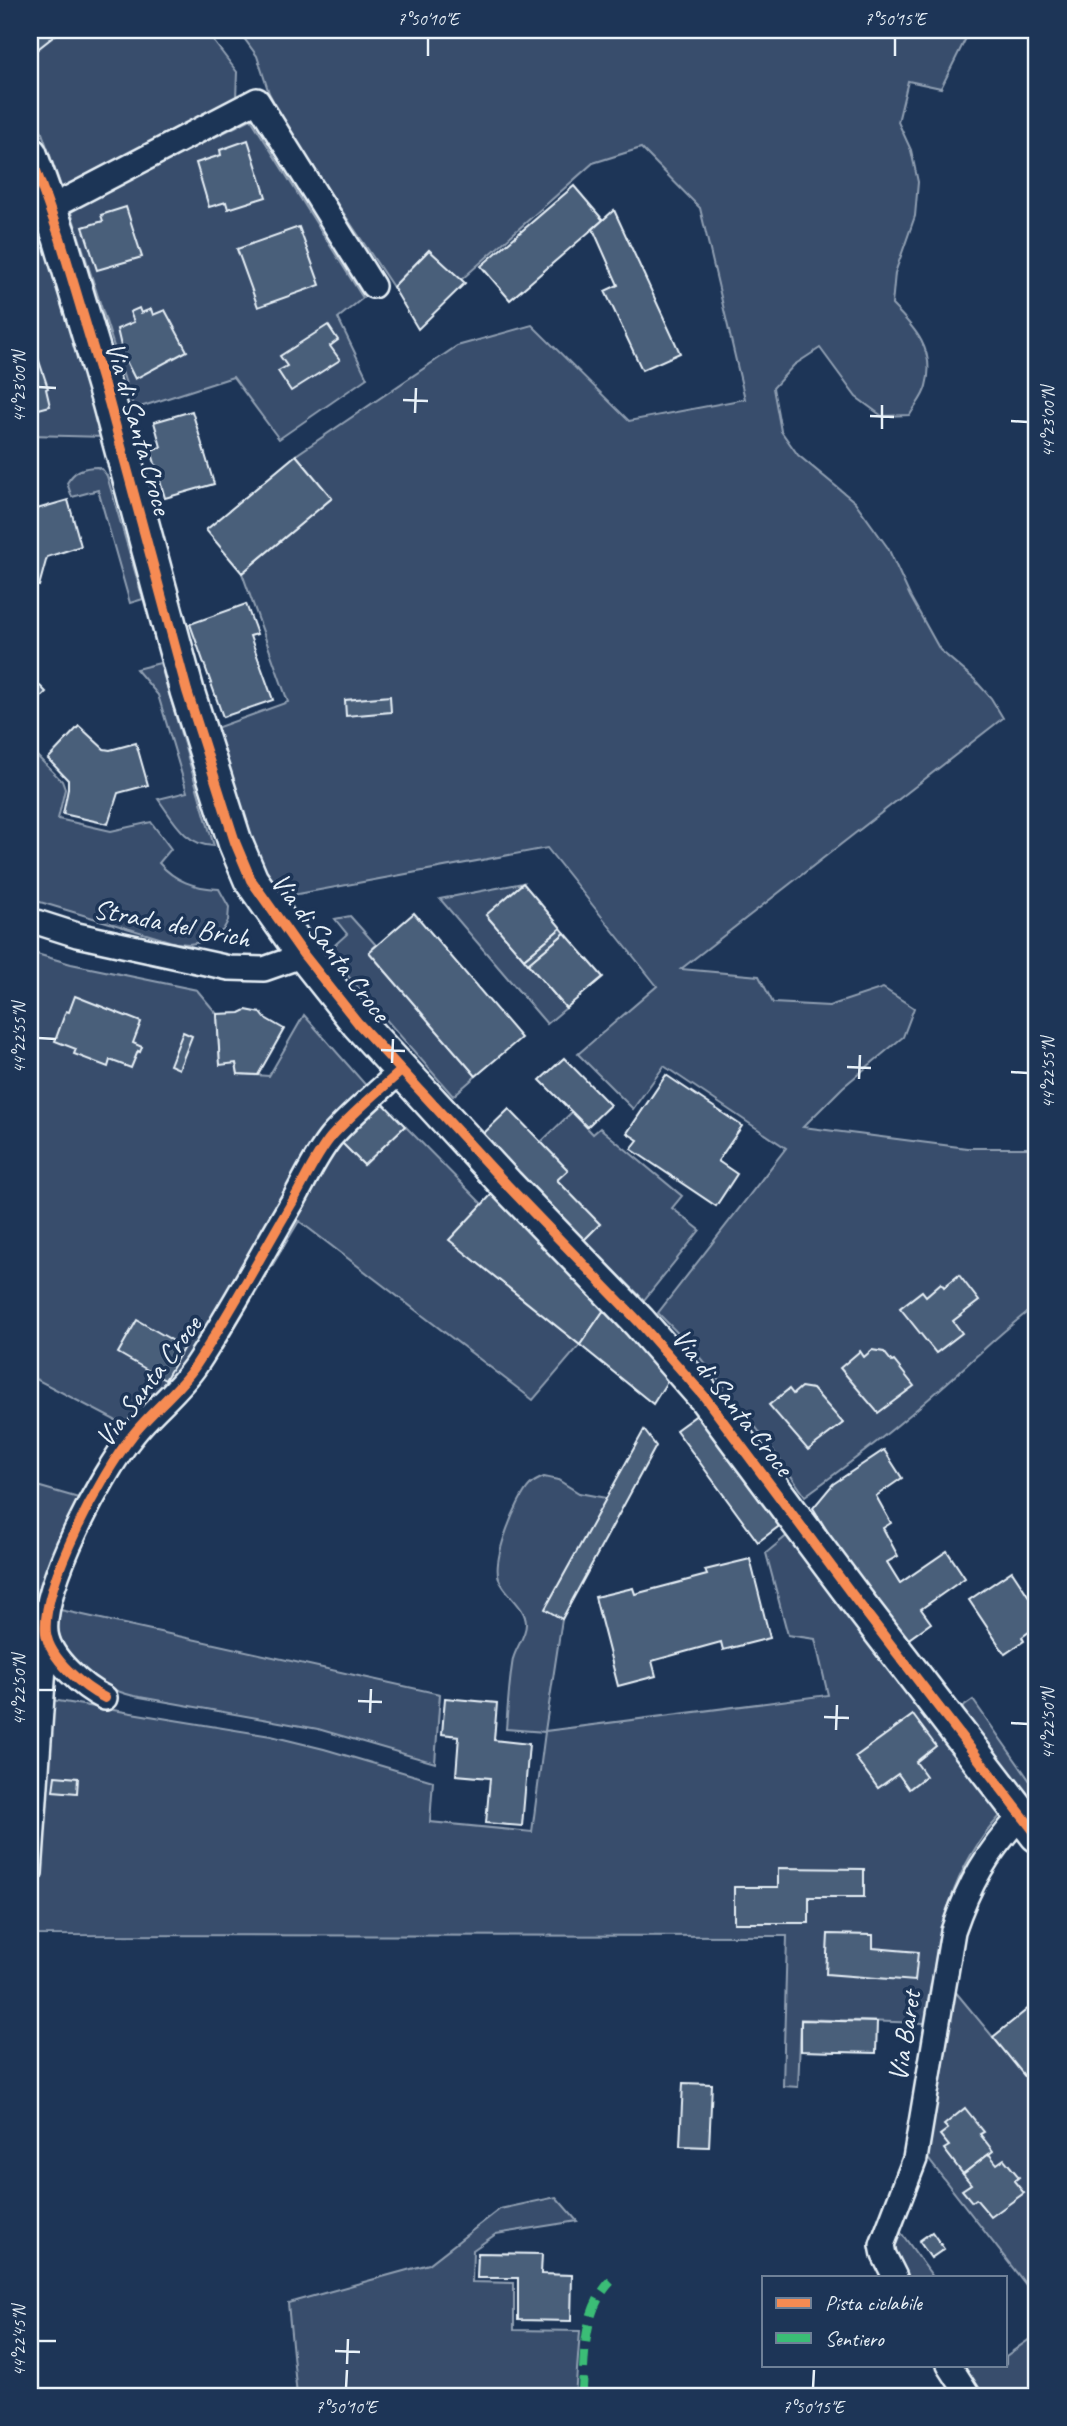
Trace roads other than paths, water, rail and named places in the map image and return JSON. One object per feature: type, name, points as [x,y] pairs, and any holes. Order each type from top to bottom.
[{"type":"main road","name":"Via di Santa Croce","points":[[30,155],[50,208],[109,402],[184,682],[238,852],[251,880],[304,955],[349,1012],[690,1379],[1029,1826]]},
{"type":"street","points":[[50,208],[257,100],[373,286]]},
{"type":"street","name":"Strada del Brich","points":[[30,920],[77,935],[229,968],[264,969],[304,955]]},
{"type":"street","name":"Via Santa Croce","points":[[30,1873],[46,1634],[49,1609],[65,1557],[95,1493],[121,1450],[196,1364],[331,1137],[401,1071]]},
{"type":"street","points":[[46,1634],[52,1648],[68,1670],[105,1698]]},
{"type":"street","name":"Via Baret","points":[[894,2276],[882,2245],[915,2159],[953,1931],[968,1891],[994,1845],[1029,1826]]},
{"type":"street","points":[[950,2366],[968,2396]]}]
